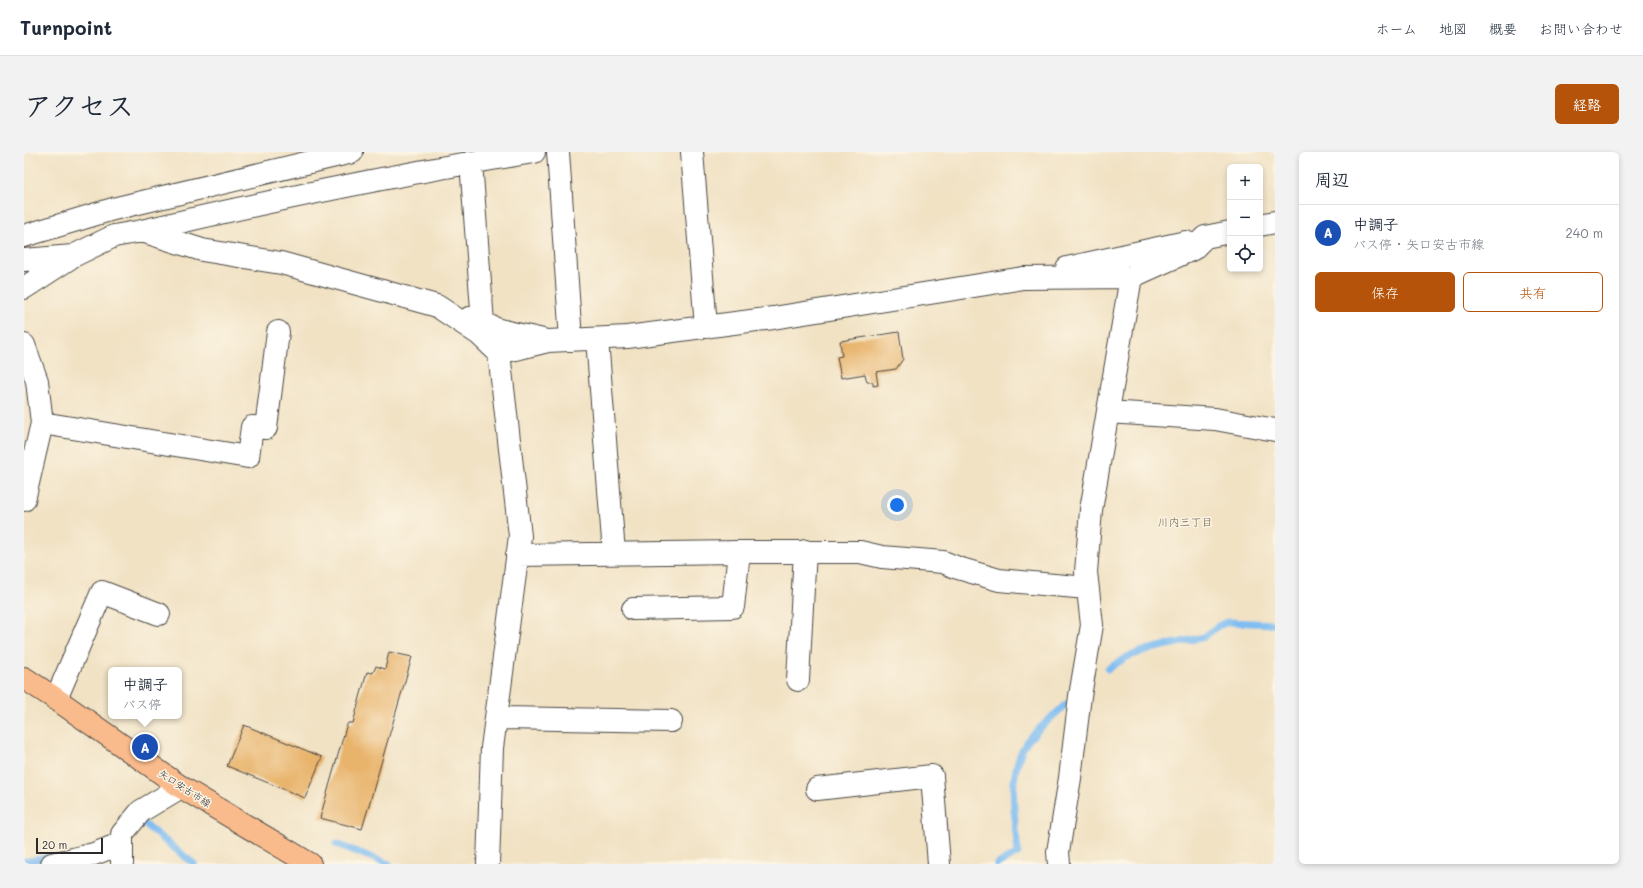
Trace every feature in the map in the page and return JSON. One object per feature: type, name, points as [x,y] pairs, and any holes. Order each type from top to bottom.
[{"type":"main road","name":"矢口安古市線","points":[[24,678],[56,698],[181,787],[310,864]]},
{"type":"street","points":[[24,236],[113,208],[352,152]]},
{"type":"street","points":[[24,288],[73,256],[114,236],[142,231],[255,204],[471,162],[534,152]]},
{"type":"street","points":[[558,152],[571,340]]},
{"type":"street","points":[[692,152],[706,327]]},
{"type":"street","points":[[471,162],[483,323]]},
{"type":"street","points":[[1263,224],[1275,222]]},
{"type":"street","points":[[142,231],[202,250],[281,263],[437,306],[499,330],[548,341]]},
{"type":"street","points":[[499,353],[548,341],[627,337],[706,327],[1023,278],[1227,233]]},
{"type":"street","points":[[1023,278],[1131,276],[1193,249],[1205,237]]},
{"type":"street","points":[[24,260],[73,256]]},
{"type":"street","points":[[1059,864],[1058,852],[1070,778],[1080,696],[1092,625],[1086,572],[1090,510],[1131,276]]},
{"type":"street","points":[[437,306],[479,334],[499,353],[520,536],[492,748],[488,864]]},
{"type":"street","points":[[42,423],[248,457],[252,426],[266,428],[278,332]]},
{"type":"street","points":[[597,339],[614,553]]},
{"type":"street","points":[[24,345],[37,381],[42,423],[24,500]]},
{"type":"street","points":[[1108,412],[1215,419],[1275,430]]},
{"type":"street","points":[[517,555],[805,551],[860,552],[882,557],[943,562],[998,580],[1087,588]]},
{"type":"street","points":[[798,680],[805,551]]},
{"type":"street","points":[[633,609],[733,607],[739,552]]},
{"type":"street","points":[[56,698],[102,592],[159,614]]},
{"type":"street","points":[[496,718],[671,721]]},
{"type":"street","points":[[817,789],[932,776],[939,864]]},
{"type":"street","points":[[122,864],[122,834],[141,811],[181,787]]},
{"type":"street","points":[[52,864],[94,854],[122,843]]},
{"type":"building","points":[[899,332],[903,359],[896,369],[876,372],[878,385],[873,386],[873,382],[867,382],[865,374],[841,378],[837,357],[842,356],[840,341]]},
{"type":"building","points":[[389,652],[412,657],[362,829],[320,818],[346,727],[348,723],[353,723],[367,672],[373,673],[376,666],[385,669]]},
{"type":"building","points":[[244,725],[322,757],[305,798],[227,766]]},
{"type":"waterway","points":[[1108,669],[1125,658],[1146,650],[1204,637],[1218,626],[1228,622],[1275,624]]},
{"type":"waterway","points":[[997,864],[1018,853],[1014,811],[1014,781],[1020,754],[1031,737],[1066,704]]},
{"type":"waterway","points":[[143,823],[194,864]]},
{"type":"waterway","points":[[336,844],[389,864]]},
{"type":"waterway","points":[[24,862],[51,857]]},
{"type":"place","name":"中調子","points":[[145,747]]},
{"type":"district","name":"川内三丁目","points":[[1185,521]]}]
